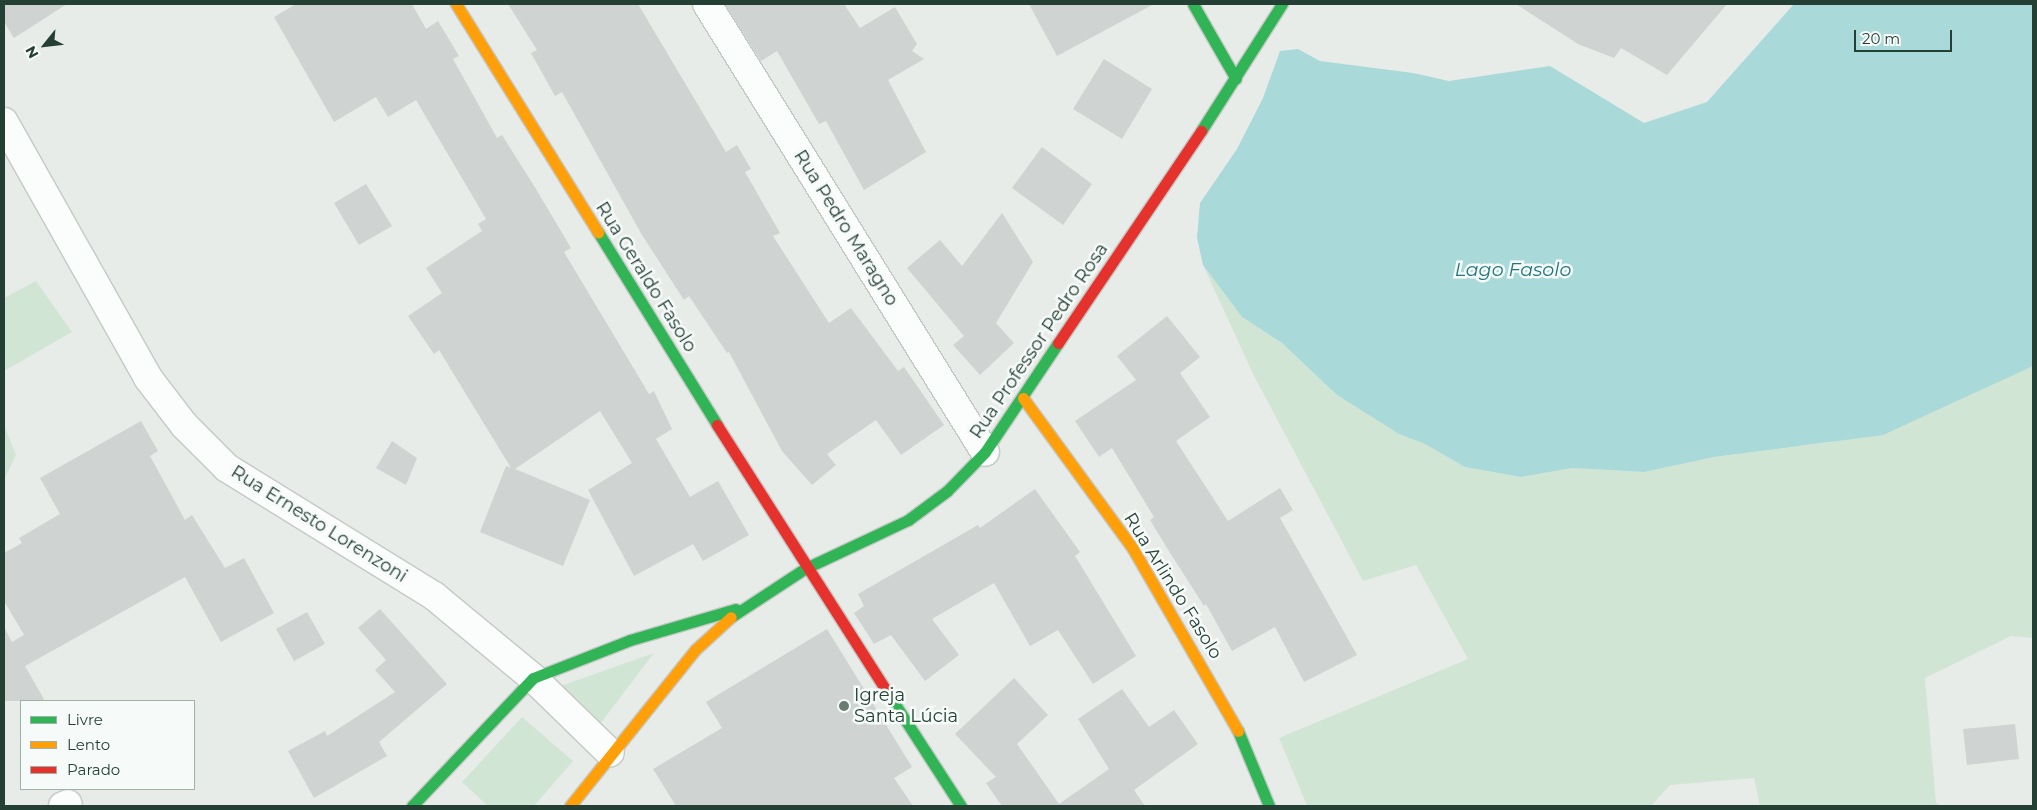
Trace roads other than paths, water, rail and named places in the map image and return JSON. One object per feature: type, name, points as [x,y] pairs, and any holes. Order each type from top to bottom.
[{"type":"street","name":"Rua Geraldo Fasolo","points":[[456,4],[806,568],[961,806]]},
{"type":"street","name":"Rua Pedro Maragno","points":[[707,4],[985,452]]},
{"type":"street","points":[[1193,4],[1236,79]]},
{"type":"street","name":"Rua Professor Pedro Rosa","points":[[739,608],[806,568],[908,520],[947,492],[985,452],[1236,79],[1282,4]]},
{"type":"street","name":"Rua Ernesto Lorenzoni","points":[[4,122],[148,378],[184,425],[227,468],[434,596],[533,678],[610,753]]},
{"type":"street","name":"Rua Arlindo Fasolo","points":[[1023,398],[1134,549],[1234,721],[1269,806]]},
{"type":"street","points":[[412,806],[533,678],[630,640],[739,608]]},
{"type":"street","points":[[570,806],[610,753],[696,649],[739,608]]},
{"type":"water","name":"Lago Fasolo","points":[[1794,4],[2033,4],[2033,366],[1883,435],[1714,457],[1644,472],[1572,468],[1521,477],[1465,467],[1425,444],[1399,434],[1337,395],[1282,343],[1242,317],[1203,265],[1197,238],[1200,203],[1237,149],[1263,98],[1280,51],[1298,49],[1320,61],[1413,73],[1449,81],[1550,66],[1644,123],[1707,102]]},
{"type":"place","name":"Igreja Santa Lúcia","points":[[844,706]]}]
